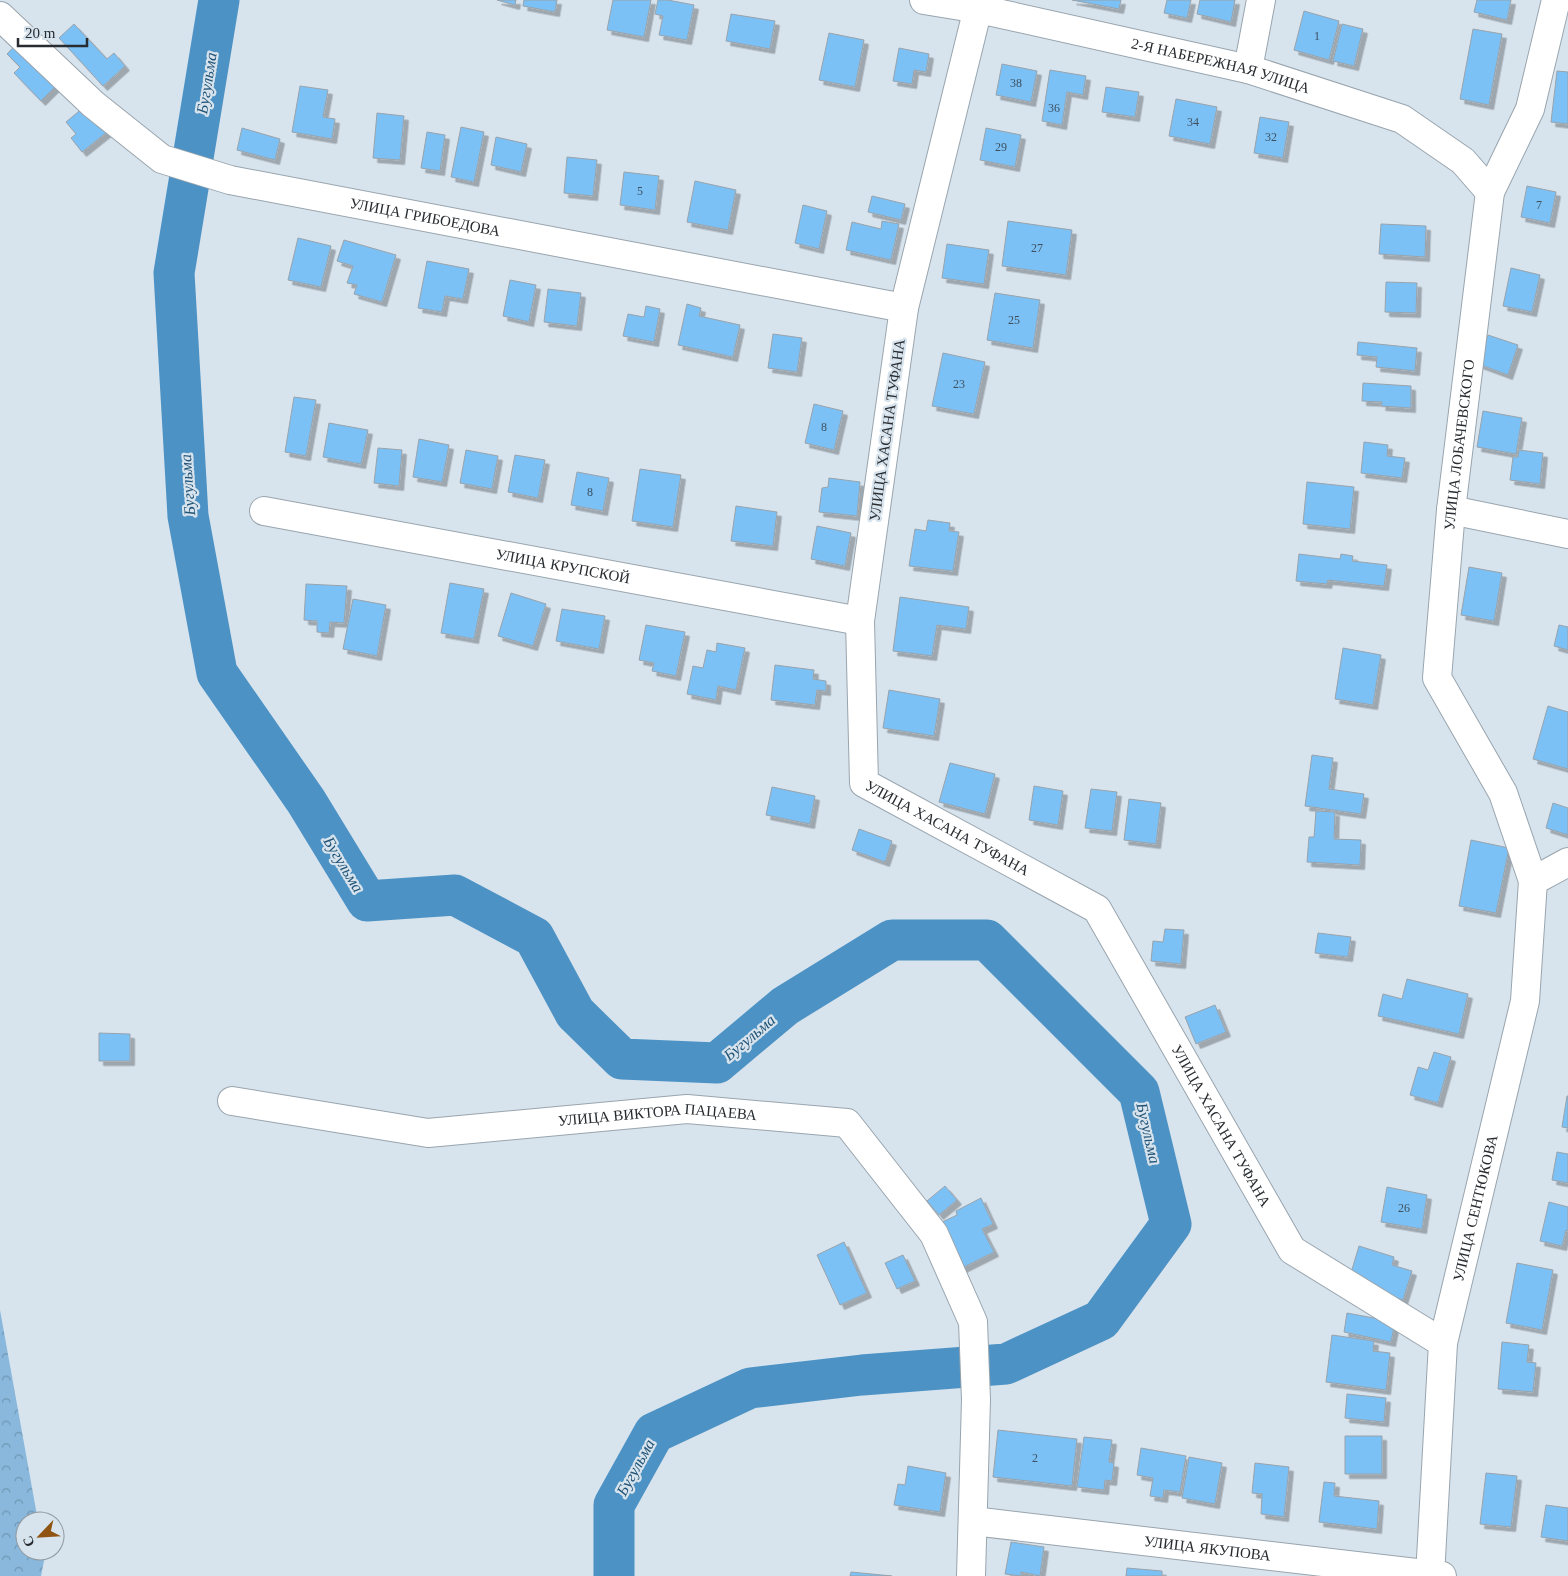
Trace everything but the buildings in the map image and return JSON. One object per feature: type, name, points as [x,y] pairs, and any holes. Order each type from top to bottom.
[{"type":"street","name":"2-Я НАБЕРЕЖНАЯ УЛИЦА","points":[[924,0],[979,4],[1248,69],[1402,120],[1463,161],[1490,192]]},
{"type":"street","points":[[1248,69],[1261,0]]},
{"type":"street","name":"УЛИЦА ЛОБАЧЕВСКОГО","points":[[1533,881],[1503,794],[1437,678],[1451,510],[1490,192],[1530,109],[1556,0]]},
{"type":"street","name":"УЛИЦА ХАСАНА ТУФАНА","points":[[979,4],[904,308],[860,621],[864,783],[1097,909],[1292,1250],[1443,1343]]},
{"type":"street","name":"УЛИЦА ГРИБОЕДОВА","points":[[0,16],[93,104],[162,159],[230,180],[904,308]]},
{"type":"street","points":[[1451,510],[1568,534]]},
{"type":"street","name":"УЛИЦА КРУПСКОЙ","points":[[264,511],[860,621]]},
{"type":"street","points":[[1533,881],[1568,862]]},
{"type":"street","name":"УЛИЦА СЕНТЮКОВА","points":[[1434,1575],[1443,1343],[1525,1002],[1533,881]]},
{"type":"street","name":"УЛИЦА ВИКТОРА ПАЦАЕВА","points":[[232,1101],[428,1133],[687,1109],[847,1123],[934,1234],[974,1322],[976,1400],[974,1521]]},
{"type":"street","points":[[971,1576],[974,1521]]},
{"type":"street","name":"УЛИЦА ЯКУПОВА","points":[[974,1521],[1434,1575]]},
{"type":"green space","points":[[0,1310],[36,1511],[15,1511],[15,1561],[44,1561],[41,1576],[0,1576]]},
{"type":"waterway","name":"Бугульма","points":[[219,0],[174,273],[188,516],[217,673],[306,801],[367,901],[455,895],[534,937],[575,1013],[622,1059],[717,1063],[785,1006],[892,940],[987,940],[1139,1092],[1171,1224],[1101,1320],[1006,1364],[862,1375],[750,1388],[654,1433],[614,1505],[614,1576]]}]
